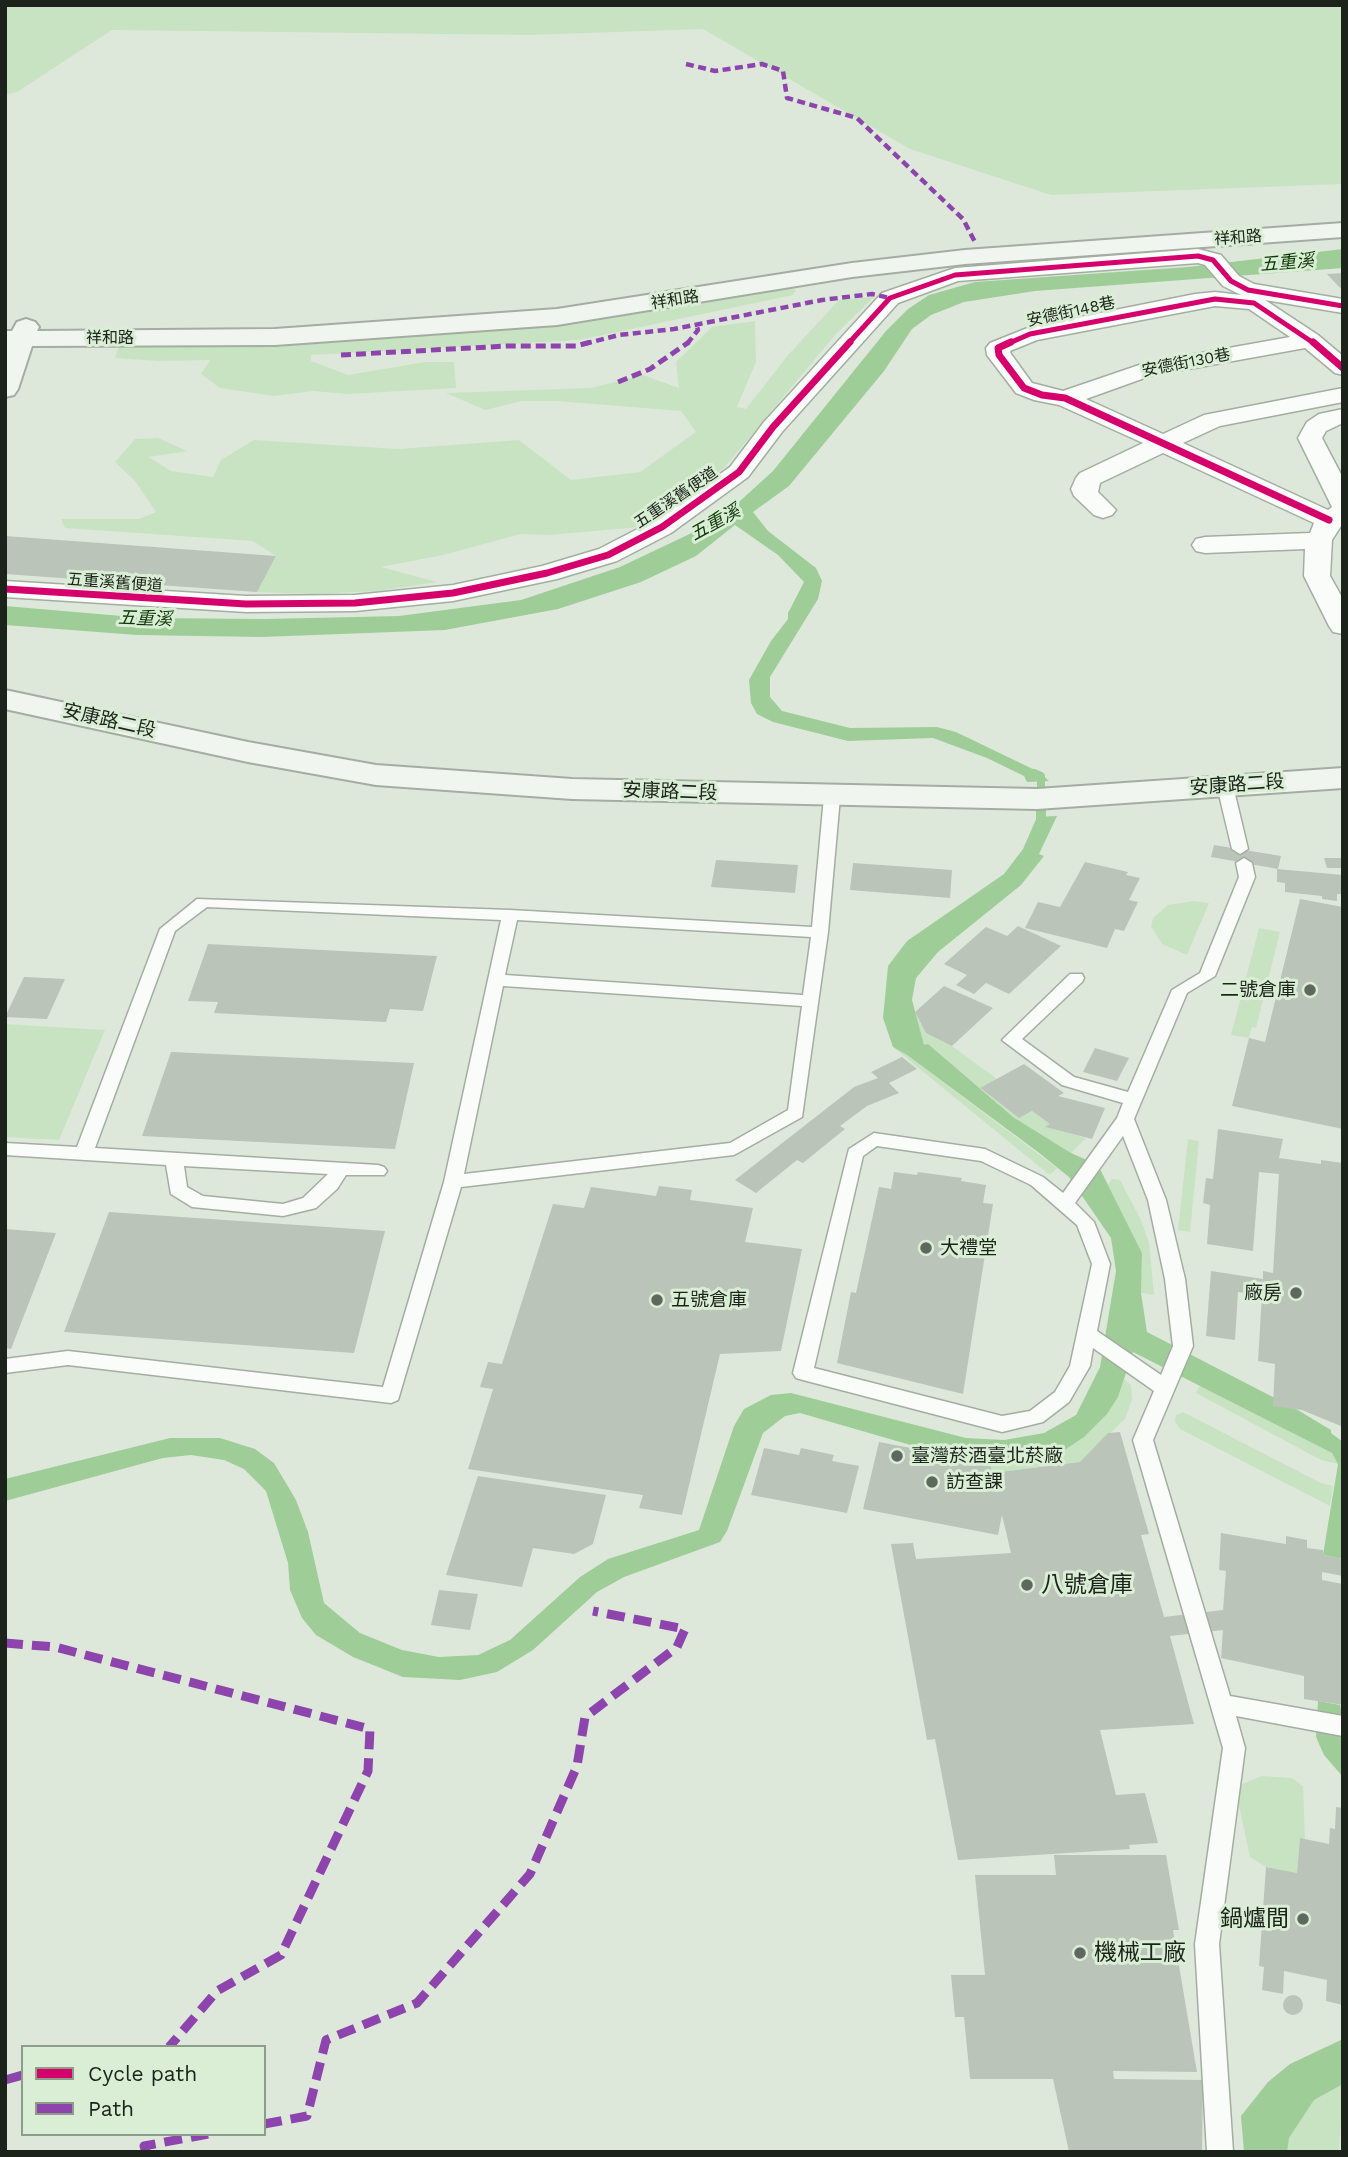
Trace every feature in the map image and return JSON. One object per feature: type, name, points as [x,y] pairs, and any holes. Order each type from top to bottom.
[{"type":"main road","name":"祥和路","points":[[14,333],[332,322],[552,304],[904,250],[1343,219]]},
{"type":"main road","name":"祥和路","points":[[14,333],[275,337],[557,317],[852,270],[952,259],[1343,230]]},
{"type":"main road","points":[[5,389],[14,333]]},
{"type":"main road","name":"安康路二段","points":[[5,699],[248,752],[376,775],[572,789],[832,797],[1037,799],[1343,778]]},
{"type":"street","name":"五重溪舊便道","points":[[5,589],[246,604],[355,603],[453,593],[547,573],[608,555],[662,527],[739,472],[773,427],[890,298],[954,275],[1198,256],[1213,260],[1231,281],[1248,290],[1343,306]]},
{"type":"street","name":"安德街148巷","points":[[1334,519],[1065,398],[1042,395],[1024,388],[999,355],[998,348],[1030,334],[1195,300],[1215,299],[1254,303],[1310,340],[1343,368]]},
{"type":"street","name":"安德街130巷","points":[[1065,398],[1145,370],[1310,340]]},
{"type":"street","points":[[1103,510],[1087,496],[1084,489],[1089,478],[1213,420],[1343,395]]},
{"type":"street","points":[[1343,416],[1328,419],[1316,427],[1310,438],[1334,519],[1317,576],[1343,626]]},
{"type":"street","points":[[1205,545],[1334,519]]},
{"type":"lane","points":[[1069,1199],[1125,1119],[1180,990],[1206,976],[1247,877],[1224,786]]},
{"type":"lane","points":[[453,1182],[734,1149],[796,1113],[820,932],[832,797]]},
{"type":"lane","points":[[84,1154],[169,929],[203,902],[820,932]]},
{"type":"lane","points":[[5,1366],[68,1358],[391,1395],[453,1182],[510,915]]},
{"type":"lane","points":[[1076,978],[1011,1040],[1068,1081],[1133,1100]]},
{"type":"lane","points":[[496,980],[810,1001]]},
{"type":"lane","points":[[1125,1119],[1157,1200],[1175,1279],[1183,1346],[1143,1440],[1234,1748],[1207,1944],[1220,2152]]},
{"type":"lane","points":[[874,1139],[985,1155],[1069,1199],[1085,1222],[1101,1264],[1092,1338],[1062,1397],[1036,1417],[1002,1424],[803,1373],[855,1153],[874,1139]]},
{"type":"lane","points":[[5,1149],[378,1171]]},
{"type":"lane","points":[[174,1159],[178,1190],[200,1202],[283,1210],[309,1203],[331,1185],[341,1169]]},
{"type":"lane","points":[[1092,1338],[1137,1369],[1168,1382]]},
{"type":"lane","points":[[1221,1704],[1343,1726]]},
{"type":"shaded area","points":[[5,5],[1343,5],[1343,184],[1051,195],[910,149],[703,29],[529,35],[112,30],[17,92],[5,95]]},
{"type":"shaded area","points":[[787,288],[796,290],[793,295],[579,340],[311,355],[311,361],[348,375],[425,362],[454,362],[456,388],[348,394],[313,391],[274,396],[220,388],[201,374],[210,360],[115,358],[119,346],[285,342],[600,316]]},
{"type":"shaded area","points":[[874,297],[836,334],[724,468],[679,503],[639,527],[550,535],[521,534],[443,555],[381,567],[437,582],[377,591],[312,594],[257,592],[276,556],[253,541],[65,528],[61,519],[139,519],[156,512],[135,481],[115,462],[135,439],[158,438],[187,451],[149,457],[171,471],[213,477],[221,460],[254,440],[398,449],[519,440],[571,480],[640,472],[696,432],[681,411],[556,401],[522,401],[485,410],[446,393],[591,388],[643,375],[679,388],[676,362],[712,327],[755,321],[756,362],[737,407],[746,409],[788,355],[839,300]]},
{"type":"shaded area","points":[[1194,901],[1209,903],[1187,955],[1162,944],[1151,927],[1153,918],[1168,905]]},
{"type":"shaded area","points":[[1259,928],[1280,932],[1256,1028],[1252,1027],[1249,1038],[1231,1035]]},
{"type":"shaded area","points":[[915,1012],[926,1033],[952,1046],[997,1079],[980,1089],[1019,1118],[1032,1111],[1050,1124],[1046,1127],[1086,1138],[1071,1153],[1013,1117],[924,1046]]},
{"type":"shaded area","points":[[5,1024],[105,1030],[59,1140],[5,1137]]},
{"type":"shaded area","points":[[893,1047],[1057,1168],[1051,1174],[1047,1173]]},
{"type":"shaded area","points":[[1188,1139],[1199,1141],[1190,1232],[1178,1230]]},
{"type":"shaded area","points":[[1112,1179],[1120,1180],[1149,1242],[1154,1295],[1141,1293],[1142,1253],[1108,1185]]},
{"type":"shaded area","points":[[1124,1379],[1131,1385],[1132,1400],[1125,1419],[1080,1462],[992,1473],[990,1463],[1033,1461],[1118,1397]]},
{"type":"shaded area","points":[[1200,1385],[1332,1453],[1338,1464],[1321,1460],[1196,1393]]},
{"type":"shaded area","points":[[1183,1412],[1321,1483],[1333,1486],[1330,1506],[1180,1429],[1175,1422],[1176,1415]]},
{"type":"shaded area","points":[[1262,1776],[1292,1778],[1303,1786],[1305,1839],[1300,1839],[1297,1873],[1266,1867],[1250,1857],[1235,1787]]},
{"type":"shaded area","points":[[1343,2084],[1339,2152],[1287,2152],[1288,2138],[1314,2100]]},
{"type":"water","name":"五重溪","points":[[1343,249],[1343,268],[1035,291],[964,302],[931,315],[912,329],[884,371],[789,486],[753,512],[768,531],[816,568],[822,581],[818,599],[770,677],[770,697],[782,711],[850,728],[937,727],[956,732],[1039,772],[1049,781],[1027,782],[1024,776],[987,758],[933,738],[848,741],[773,722],[757,714],[751,703],[749,680],[771,641],[788,619],[788,613],[804,582],[778,555],[735,525],[696,556],[641,582],[558,609],[445,630],[262,637],[137,635],[5,625],[5,606],[145,618],[265,619],[399,616],[521,600],[620,567],[719,520],[773,471],[886,331],[908,309],[929,295],[975,282],[1188,267]]},
{"type":"water","points":[[1057,816],[1039,854],[1044,856],[1021,885],[938,952],[916,978],[912,1000],[924,1045],[928,1044],[1013,1117],[1071,1153],[1098,1165],[1142,1253],[1141,1293],[1147,1332],[1296,1409],[1331,1430],[1331,1433],[1343,1442],[1343,1559],[1323,1555],[1338,1464],[1332,1453],[1133,1352],[1118,1397],[1107,1414],[1084,1437],[1063,1451],[1033,1461],[989,1463],[938,1453],[800,1413],[785,1416],[763,1433],[727,1531],[720,1542],[624,1577],[597,1592],[533,1650],[497,1672],[460,1680],[403,1677],[353,1657],[316,1635],[302,1618],[290,1590],[288,1563],[266,1491],[244,1469],[224,1460],[191,1455],[163,1458],[5,1501],[5,1479],[170,1438],[220,1438],[255,1449],[274,1463],[296,1500],[308,1532],[324,1603],[360,1633],[402,1650],[439,1657],[478,1655],[510,1640],[580,1577],[608,1559],[699,1530],[734,1426],[744,1409],[771,1395],[791,1393],[966,1438],[1004,1440],[1044,1433],[1076,1415],[1100,1367],[1116,1271],[1111,1238],[1069,1177],[893,1047],[883,1018],[888,966],[907,941],[1004,874],[1023,849],[1037,817]]},
{"type":"water","points":[[1318,1701],[1340,1705],[1343,1719],[1343,1777],[1324,1755],[1316,1737]]},
{"type":"water","points":[[1343,2039],[1343,2084],[1314,2100],[1289,2138],[1287,2152],[1244,2152],[1241,2116],[1268,2082],[1290,2064]]},
{"type":"building","points":[[1343,273],[1343,287],[1340,288],[1327,274]]},
{"type":"building","points":[[5,536],[276,556],[257,592],[5,574]]},
{"type":"building","points":[[1214,845],[1281,856],[1278,869],[1211,857]]},
{"type":"building","points":[[1324,858],[1343,858],[1343,868],[1327,868]]},
{"type":"building","points":[[716,860],[798,865],[795,893],[711,887]]},
{"type":"building","points":[[1085,862],[1128,872],[1126,875],[1140,878],[1129,900],[1138,902],[1124,931],[1115,929],[1107,948],[1025,928],[1038,902],[1060,907]]},
{"type":"building","points":[[853,863],[952,870],[950,898],[850,890]]},
{"type":"building","points":[[1277,869],[1343,875],[1343,894],[1337,894],[1337,901],[1322,899],[1322,896],[1285,892],[1285,883],[1277,882]]},
{"type":"building","name":"二號倉庫","points":[[1300,899],[1343,907],[1343,1129],[1232,1106],[1249,1038],[1265,1042]]},
{"type":"building","points":[[1018,926],[1061,946],[1009,994],[986,983],[974,994],[956,985],[967,975],[944,964],[986,927],[1007,936]]},
{"type":"building","points":[[208,944],[437,956],[423,1011],[390,1009],[386,1022],[214,1013],[218,1002],[188,1001]]},
{"type":"building","points":[[24,977],[65,979],[47,1019],[5,1017]]},
{"type":"building","points":[[944,986],[993,1008],[952,1046],[926,1033],[915,1012]]},
{"type":"building","points":[[1095,1048],[1129,1058],[1117,1081],[1083,1072]]},
{"type":"building","points":[[171,1052],[414,1063],[395,1149],[142,1136]]},
{"type":"building","points":[[902,1057],[917,1069],[889,1083],[899,1093],[867,1106],[840,1126],[845,1129],[803,1163],[797,1160],[756,1193],[735,1180],[854,1087],[878,1078],[871,1072]]},
{"type":"building","points":[[1024,1064],[1064,1093],[1058,1096],[1105,1108],[1092,1139],[1045,1127],[1050,1124],[1032,1111],[1019,1118],[980,1088]]},
{"type":"building","name":"廠房","points":[[1218,1129],[1283,1139],[1279,1158],[1321,1164],[1321,1160],[1343,1163],[1343,1427],[1302,1410],[1273,1406],[1275,1364],[1258,1361],[1262,1295],[1238,1292],[1235,1340],[1206,1336],[1211,1271],[1263,1279],[1263,1271],[1273,1273],[1279,1174],[1259,1172],[1253,1251],[1207,1244],[1210,1205],[1203,1203],[1206,1178],[1213,1179]]},
{"type":"building","name":"大禮堂","points":[[894,1172],[917,1175],[918,1172],[962,1178],[961,1181],[986,1185],[983,1203],[993,1204],[963,1394],[837,1363],[851,1292],[856,1293],[879,1187],[891,1189]]},
{"type":"building","name":"五號倉庫","points":[[659,1186],[692,1190],[690,1200],[753,1208],[745,1242],[802,1249],[781,1351],[720,1354],[682,1515],[639,1508],[643,1495],[468,1469],[493,1389],[480,1387],[488,1362],[502,1364],[553,1204],[584,1208],[591,1187],[656,1196]]},
{"type":"building","points":[[109,1212],[385,1231],[354,1353],[64,1332]]},
{"type":"building","points":[[5,1229],[56,1233],[11,1349],[5,1348]]},
{"type":"building","points":[[1120,1432],[1149,1534],[1141,1535],[1164,1617],[1223,1610],[1226,1571],[1219,1570],[1221,1533],[1286,1544],[1286,1536],[1307,1540],[1307,1548],[1323,1550],[1323,1555],[1343,1559],[1343,1576],[1322,1572],[1322,1580],[1343,1584],[1343,1705],[1304,1699],[1304,1676],[1221,1658],[1223,1630],[1170,1636],[1194,1724],[1100,1730],[1116,1795],[1145,1793],[1158,1843],[1129,1845],[1130,1849],[958,1860],[935,1739],[927,1740],[891,1544],[913,1543],[916,1559],[1011,1553],[1002,1515],[998,1535],[863,1509],[879,1442],[990,1463],[992,1473],[1080,1462],[1108,1433]]},
{"type":"building","points":[[764,1448],[799,1455],[801,1448],[834,1455],[832,1461],[859,1466],[847,1513],[751,1495]]},
{"type":"building","points":[[478,1476],[606,1495],[593,1544],[574,1554],[533,1548],[522,1587],[446,1575]]},
{"type":"building","points":[[439,1590],[478,1594],[470,1630],[431,1625]]},
{"type":"building","name":"鍋爐間","points":[[1336,1807],[1343,1808],[1343,2005],[1326,2001],[1327,1980],[1284,1971],[1283,1994],[1262,1990],[1264,1967],[1259,1966],[1266,1867],[1297,1873],[1300,1838],[1329,1844],[1330,1828],[1335,1829]]},
{"type":"building","name":"機械工廠","points":[[1054,1855],[1166,1855],[1179,1930],[1173,1930],[1197,2072],[1113,2071],[1114,2079],[1203,2080],[1202,2152],[1069,2152],[1053,2079],[970,2079],[964,2017],[955,2017],[951,1975],[985,1975],[975,1875],[1056,1875]]},
{"type":"building","points":[[1289,1995],[1297,1995],[1303,2005],[1297,2015],[1289,2015],[1283,2009],[1283,2001]]},
{"type":"waterway","points":[[1034,773],[1041,776],[1041,830]]},
{"type":"marked path","points":[[686,64],[715,71],[762,64],[783,71],[787,98],[857,118],[963,219],[976,244]]},
{"type":"marked path","points":[[341,355],[507,346],[576,346],[619,335],[674,329],[822,300],[872,294],[890,298]]},
{"type":"marked path","points":[[618,382],[650,369],[686,346],[698,330],[696,324]]},
{"type":"marked path","points":[[266,2124],[307,2116],[326,2040],[417,2003],[530,1874],[577,1766],[585,1717],[677,1647],[685,1629],[593,1611]]},
{"type":"marked path","points":[[5,1643],[55,1647],[370,1729],[368,1771],[281,1955],[217,1991],[171,2045]]},
{"type":"marked path","points":[[5,2080],[21,2076]]},
{"type":"marked path","points":[[146,2152],[144,2146],[197,2136]]},
{"type":"cycle path","points":[[5,589],[246,604],[355,603],[453,593],[547,573],[608,555],[662,527],[739,472],[773,427],[890,298],[955,275],[1198,256],[1213,260],[1231,281],[1248,290],[1343,306]]},
{"type":"cycle path","points":[[1329,520],[1065,398],[1042,395],[1024,388],[999,355],[998,348],[1030,334],[1215,299],[1254,303],[1268,310],[1343,368]]},
{"type":"place","name":"二號倉庫","points":[[1310,990]]},
{"type":"place","name":"大禮堂","points":[[926,1248]]},
{"type":"place","name":"廠房","points":[[1296,1293]]},
{"type":"place","name":"五號倉庫","points":[[657,1300]]},
{"type":"place","name":"臺灣菸酒臺北菸廠","points":[[897,1456]]},
{"type":"place","name":"訪查課","points":[[932,1482]]},
{"type":"place","name":"八號倉庫","points":[[1027,1585]]},
{"type":"place","name":"鍋爐間","points":[[1303,1919]]},
{"type":"place","name":"機械工廠","points":[[1080,1953]]}]
